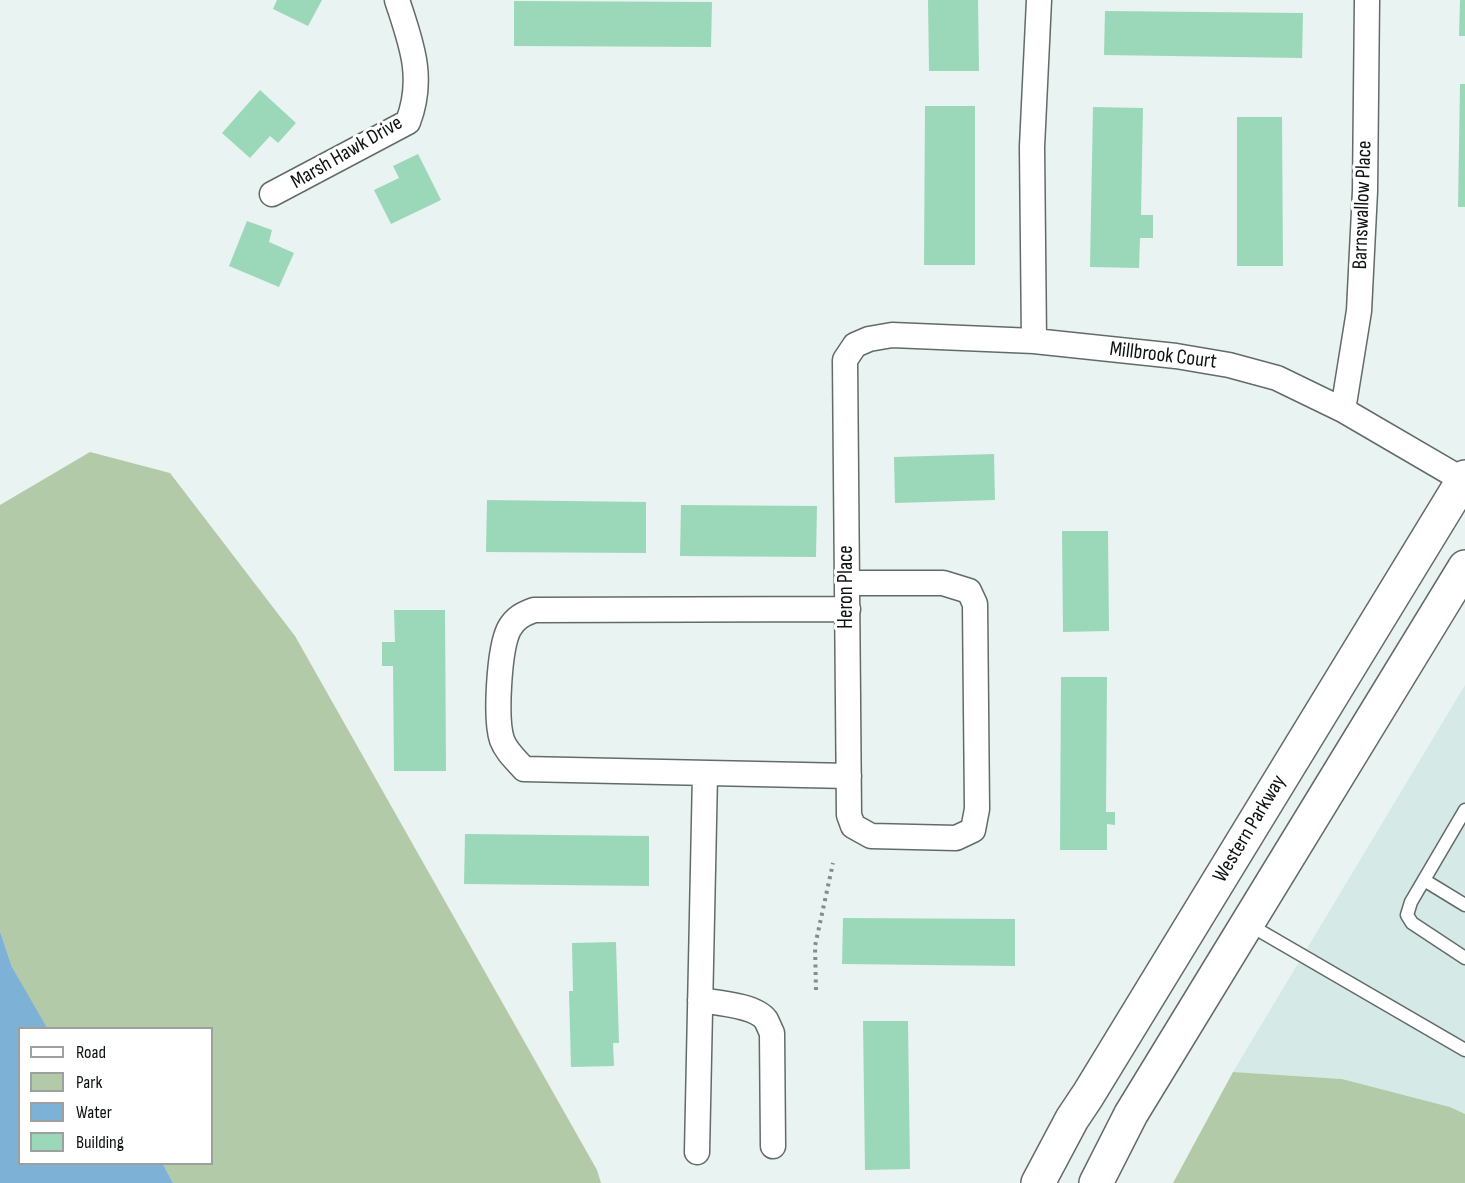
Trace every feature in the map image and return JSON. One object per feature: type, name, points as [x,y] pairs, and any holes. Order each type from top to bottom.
[{"type":"main road","name":"Western Parkway","points":[[1038,1183],[1072,1119],[1464,478]]},
{"type":"main road","points":[[1096,1183],[1131,1114],[1465,567]]},
{"type":"street","name":"Marsh Hawk Drive","points":[[272,194],[408,122],[414,105],[417,77],[412,46],[397,0]]},
{"type":"street","points":[[1034,341],[1032,147],[1039,0]]},
{"type":"street","name":"Barnswallow Place","points":[[1343,410],[1359,311],[1365,191],[1367,0]]},
{"type":"street","name":"Millbrook Court","points":[[845,360],[855,345],[869,339],[892,335],[1034,341],[1176,356],[1229,365],[1277,378],[1343,410],[1464,478]]},
{"type":"street","name":"Heron Place","points":[[845,360],[849,814],[853,826],[871,836],[956,838],[973,830],[977,809],[975,604],[969,591],[943,583],[848,583]]},
{"type":"street","points":[[848,609],[534,610],[520,615],[509,630],[500,667],[499,730],[502,742],[524,769],[849,776]]},
{"type":"street","points":[[697,1152],[705,774]]},
{"type":"street","points":[[700,1000],[752,1011],[765,1018],[772,1033],[773,1146]]},
{"type":"lane","points":[[1465,810],[1411,902],[1407,915],[1412,923],[1465,958]]},
{"type":"lane","points":[[1424,880],[1465,905]]},
{"type":"lane","points":[[1247,924],[1465,1050]]},
{"type":"path","points":[[816,990],[815,946],[833,863]]},
{"type":"shaded area","points":[[1465,685],[1465,1114],[1450,1107],[1342,1079],[1233,1072]]},
{"type":"green space","points":[[90,452],[170,473],[295,636],[597,1170],[601,1183],[173,1183],[164,1165],[213,1165],[213,1027],[46,1027],[12,967],[0,931],[0,505]]},
{"type":"green space","points":[[1233,1072],[1342,1079],[1450,1107],[1465,1114],[1465,1183],[1173,1183]]},
{"type":"water","points":[[0,931],[12,967],[46,1027],[18,1027],[18,1165],[164,1165],[173,1183],[0,1183]]},
{"type":"building","points":[[277,0],[322,0],[308,26],[273,9]]},
{"type":"building","points":[[928,0],[978,0],[979,71],[929,71]]},
{"type":"building","points":[[1460,0],[1465,0],[1465,36],[1459,36]]},
{"type":"building","points":[[514,1],[712,2],[711,47],[514,46]]},
{"type":"building","points":[[1105,11],[1303,13],[1302,58],[1104,55]]},
{"type":"building","points":[[1460,84],[1465,84],[1465,207],[1458,207]]},
{"type":"building","points":[[260,90],[296,123],[278,143],[270,136],[250,158],[222,133]]},
{"type":"building","points":[[925,106],[975,106],[975,265],[924,265]]},
{"type":"building","points":[[1093,107],[1143,108],[1141,215],[1153,215],[1153,238],[1140,238],[1139,268],[1090,267]]},
{"type":"building","points":[[1237,117],[1282,117],[1283,266],[1237,266]]},
{"type":"building","points":[[418,154],[441,200],[391,224],[374,190],[399,178],[393,166]]},
{"type":"building","points":[[247,221],[272,230],[269,242],[294,253],[279,287],[229,266]]},
{"type":"building","points":[[994,454],[995,500],[895,503],[894,457]]},
{"type":"building","points":[[487,500],[646,502],[646,553],[486,552]]},
{"type":"building","points":[[681,505],[817,506],[816,557],[680,556]]},
{"type":"building","points":[[1062,531],[1108,531],[1109,631],[1063,632]]},
{"type":"building","points":[[394,610],[445,610],[446,771],[394,771],[393,666],[382,666],[382,642],[395,642]]},
{"type":"building","points":[[1061,677],[1107,677],[1106,812],[1115,812],[1115,825],[1107,824],[1107,850],[1060,850]]},
{"type":"building","points":[[465,834],[649,836],[649,886],[464,884]]},
{"type":"building","points":[[843,918],[1015,919],[1015,966],[842,964]]},
{"type":"building","points":[[616,942],[619,1043],[613,1043],[614,1066],[571,1067],[569,991],[573,991],[572,943]]},
{"type":"building","points":[[863,1021],[908,1021],[910,1169],[865,1170]]}]
